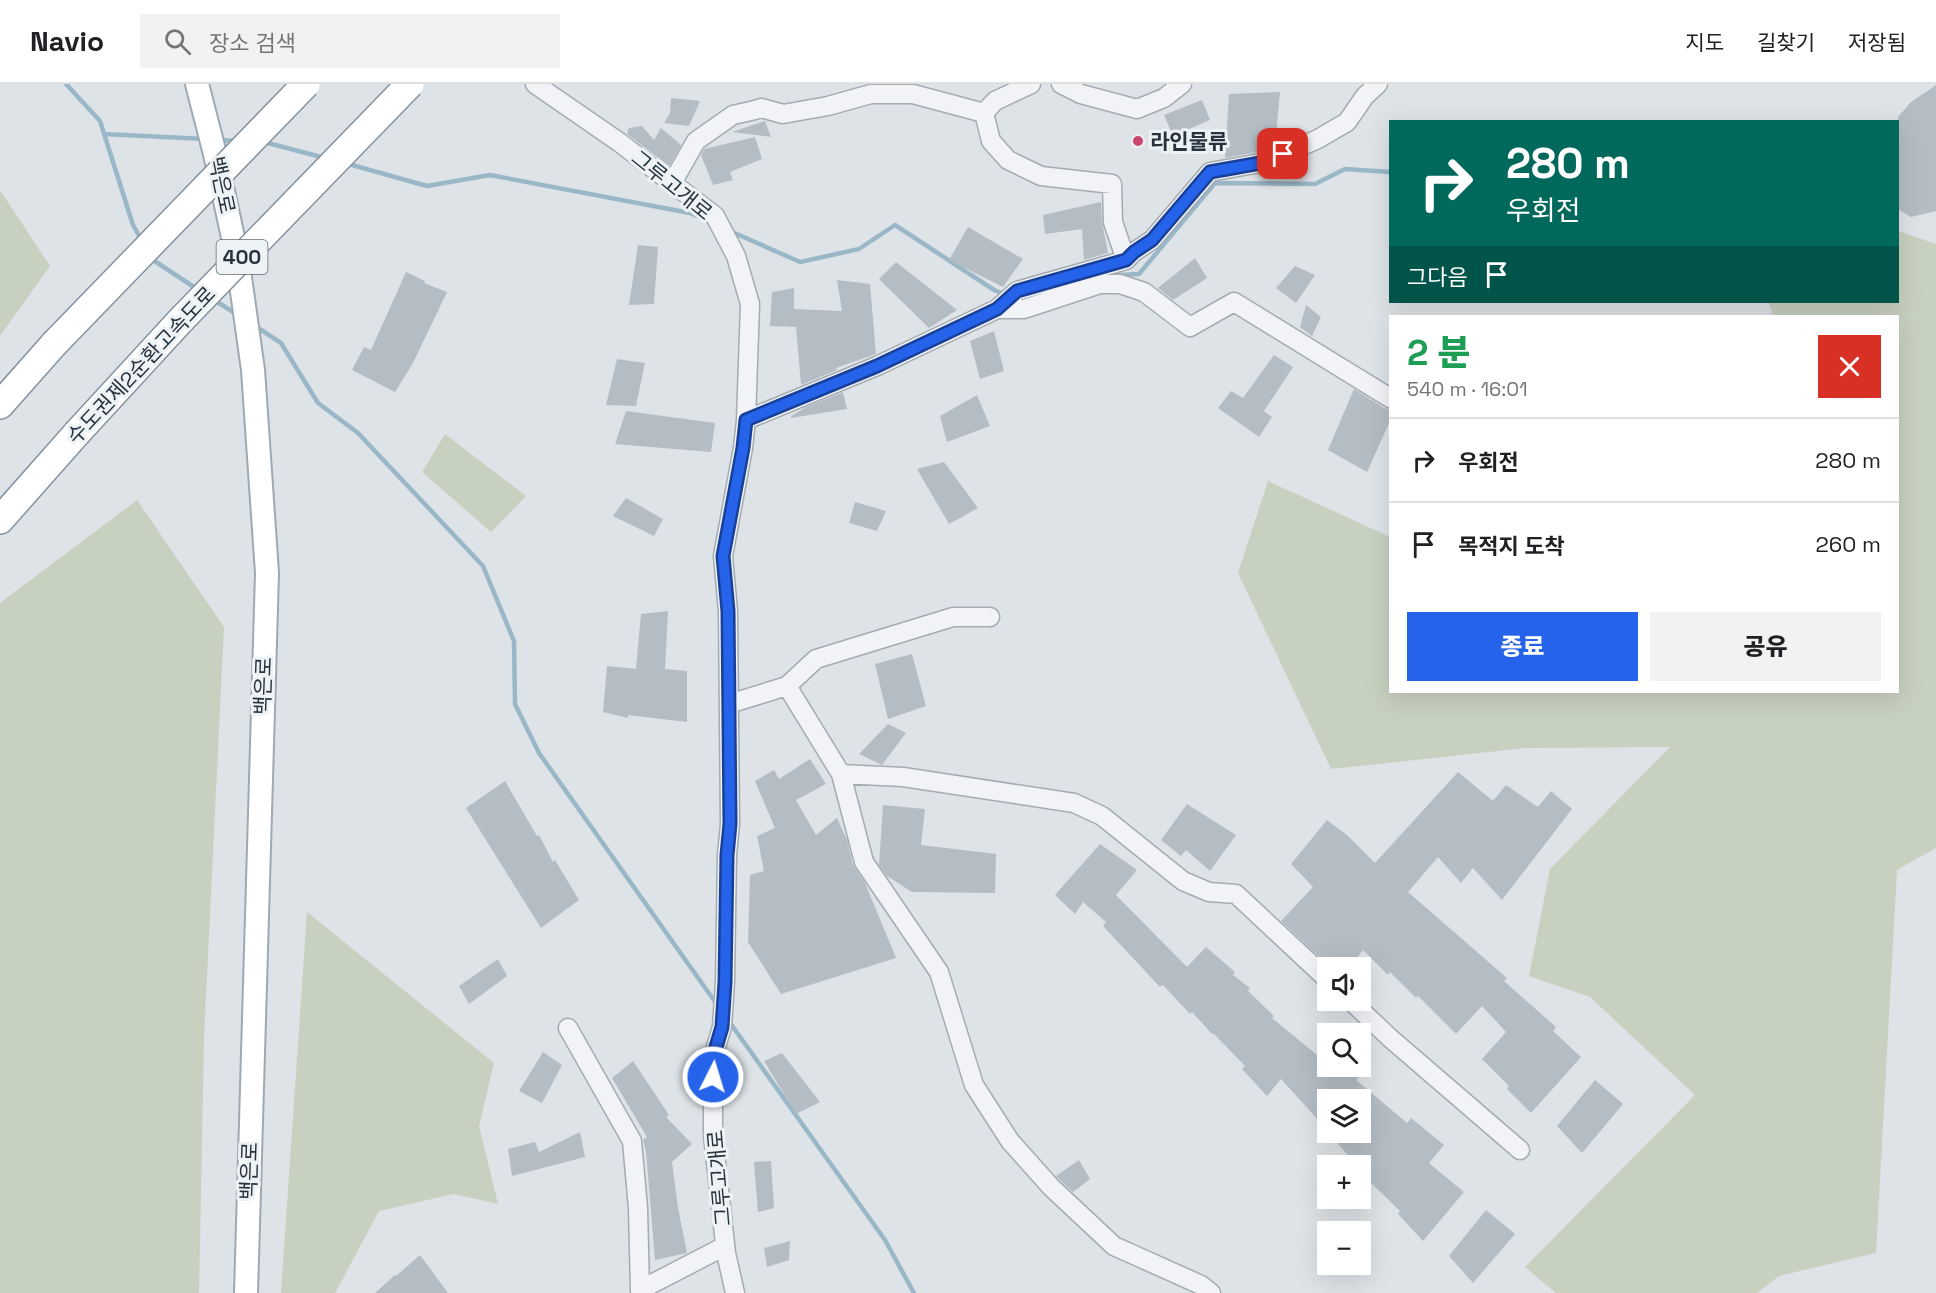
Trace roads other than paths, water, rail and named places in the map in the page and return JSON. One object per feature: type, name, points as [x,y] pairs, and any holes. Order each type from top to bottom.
[{"type":"highway","points":[[0,405],[54,344],[306,84]]},
{"type":"highway","name":"수도권제2순환고속도로","points":[[0,520],[181,320],[410,84]]},
{"type":"main road","name":"백은로","points":[[199,90],[237,256],[253,370],[267,573],[246,1293]]},
{"type":"street","name":"그루고개로","points":[[535,84],[715,216],[736,256],[750,304],[746,420],[723,556],[728,611],[730,824],[722,1027],[713,1057],[713,1135],[725,1246],[735,1293]]},
{"type":"street","points":[[984,113],[995,101],[1031,84]]},
{"type":"street","points":[[1061,84],[1081,94],[1137,109],[1164,98],[1182,84]]},
{"type":"street","points":[[746,420],[877,366],[999,307],[1017,291],[1126,260],[1152,240],[1210,172],[1266,162],[1318,140],[1347,122],[1365,96],[1378,84]]},
{"type":"street","points":[[672,183],[696,141],[733,115],[760,108],[783,114],[828,106],[871,94],[913,94],[984,113]]},
{"type":"street","points":[[984,113],[991,141],[1008,160],[1041,176],[1112,184],[1113,222],[1126,260]]},
{"type":"street","points":[[999,307],[1024,309],[1100,284],[1120,284],[1144,292],[1190,327],[1234,302],[1389,397]]},
{"type":"street","points":[[729,704],[787,686],[816,658],[953,617],[990,617]]},
{"type":"street","points":[[787,686],[841,774],[864,862],[939,972],[974,1085],[1010,1141],[1051,1187],[1114,1246],[1201,1285],[1211,1293]]},
{"type":"street","points":[[841,774],[903,777],[1074,803],[1102,816],[1183,881],[1209,892],[1236,894],[1317,970]]},
{"type":"street","points":[[1362,1011],[1520,1150]]},
{"type":"street","points":[[568,1028],[632,1141],[638,1208],[640,1290],[725,1246]]},
{"type":"waterway","points":[[66,84],[100,121],[133,225],[142,241]]},
{"type":"waterway","points":[[104,134],[205,139]]},
{"type":"waterway","points":[[219,140],[238,141]]},
{"type":"waterway","points":[[264,142],[325,158]]},
{"type":"waterway","points":[[345,163],[427,186],[490,175],[690,213],[711,222]]},
{"type":"waterway","points":[[1103,276],[1139,274],[1215,183],[1315,184],[1345,169],[1389,172]]},
{"type":"waterway","points":[[730,231],[800,262],[859,249],[895,225],[994,290],[1007,295]]},
{"type":"waterway","points":[[151,256],[153,260],[197,289]]},
{"type":"waterway","points":[[214,300],[238,315]]},
{"type":"waterway","points":[[255,326],[281,343],[318,403],[358,433],[483,566],[514,641],[515,704],[539,753],[718,1006]]},
{"type":"waterway","points":[[728,1020],[885,1240],[914,1293]]},
{"type":"place","name":"라인물류","points":[[1138,141]]}]
